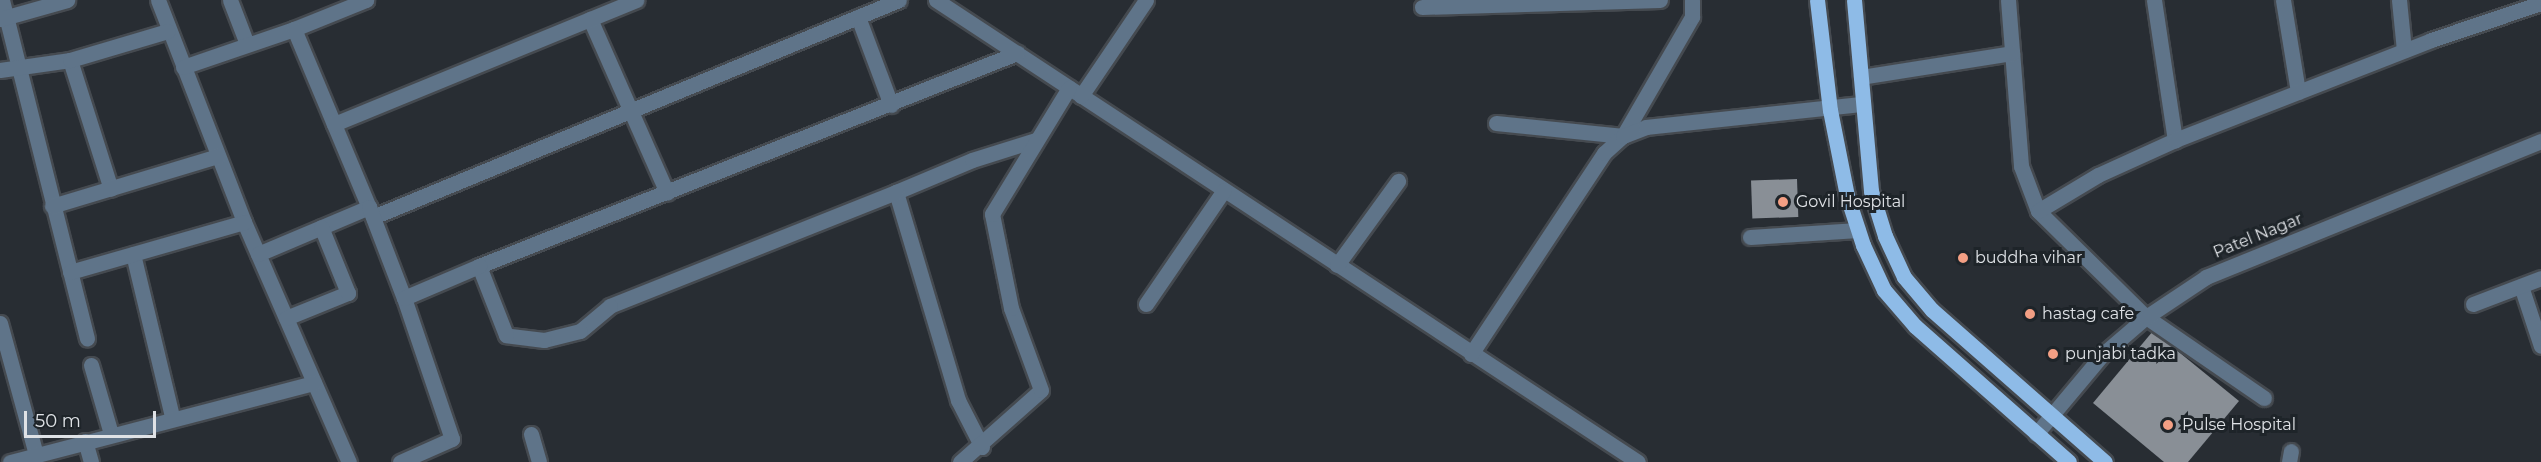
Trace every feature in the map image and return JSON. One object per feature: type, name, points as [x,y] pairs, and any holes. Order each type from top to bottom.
[{"type":"main road","points":[[1817,0],[1830,110],[1858,230],[1884,290],[1915,326],[2068,462]]},
{"type":"main road","points":[[1854,0],[1871,191],[1885,236],[1904,277],[1932,310],[2105,462]]},
{"type":"street","points":[[2,0],[3,18],[87,339]]},
{"type":"street","points":[[3,18],[67,0]]},
{"type":"street","points":[[158,0],[168,31],[244,222],[349,462]]},
{"type":"street","points":[[230,0],[247,44]]},
{"type":"street","points":[[183,67],[294,29],[366,0]]},
{"type":"street","points":[[334,124],[637,0]]},
{"type":"street","points":[[258,254],[321,227],[371,212],[631,110],[899,0]]},
{"type":"street","points":[[936,0],[1638,462]]},
{"type":"street","points":[[960,462],[982,447],[1041,390],[1011,308],[992,214],[1036,140],[1146,0]]},
{"type":"street","points":[[1422,8],[1660,0]]},
{"type":"street","points":[[1471,354],[1604,153],[1623,136],[1692,17],[1692,0]]},
{"type":"street","points":[[2008,0],[2021,166],[2038,211],[2146,317],[2264,398]]},
{"type":"street","points":[[2154,0],[2175,140]]},
{"type":"street","points":[[2283,0],[2298,92]]},
{"type":"street","points":[[2399,0],[2404,50]]},
{"type":"street","points":[[2038,211],[2097,175],[2175,140],[2521,5],[2541,3]]},
{"type":"street","points":[[858,16],[891,105]]},
{"type":"street","points":[[590,19],[667,193]]},
{"type":"street","points":[[294,29],[371,212],[404,298],[452,439],[400,462]]},
{"type":"street","points":[[0,70],[70,60],[168,31]]},
{"type":"street","points":[[404,298],[478,266],[891,105],[1017,53]]},
{"type":"street","points":[[1860,77],[2012,53]]},
{"type":"street","points":[[70,60],[111,189]]},
{"type":"street","points":[[1496,123],[1623,136],[1646,127],[1830,110],[1863,104]]},
{"type":"street","points":[[478,266],[506,335],[544,340],[580,331],[610,306],[972,160],[1036,140]]},
{"type":"street","name":"Patel Nagar","points":[[2036,434],[2103,354],[2146,317],[2206,277],[2541,141]]},
{"type":"street","points":[[52,207],[218,156]]},
{"type":"street","points":[[1337,265],[1398,181]]},
{"type":"street","points":[[1146,304],[1224,190]]},
{"type":"street","points":[[896,192],[958,399],[982,447]]},
{"type":"street","points":[[70,272],[244,222]]},
{"type":"street","points":[[286,318],[348,293],[321,227]]},
{"type":"street","points":[[1750,237],[1858,230]]},
{"type":"street","points":[[133,254],[172,417]]},
{"type":"street","points":[[2474,303],[2541,278]]},
{"type":"street","points":[[2521,286],[2541,346]]},
{"type":"street","points":[[0,323],[36,455]]},
{"type":"street","points":[[91,365],[111,434]]},
{"type":"street","points":[[10,462],[172,417],[314,383]]},
{"type":"street","points":[[531,434],[539,462]]},
{"type":"street","points":[[85,441],[91,462]]},
{"type":"building","points":[[1797,179],[1798,217],[1752,219],[1751,181]]},
{"type":"building","points":[[2153,331],[2239,401],[2188,462],[2164,462],[2093,403]]},
{"type":"place","name":"Govil Hospital","points":[[1783,202]]},
{"type":"place","name":"buddha vihar","points":[[1963,258]]},
{"type":"place","name":"hastag cafe","points":[[2030,314]]},
{"type":"place","name":"punjabi tadka","points":[[2053,354]]},
{"type":"place","name":"Pulse Hospital","points":[[2168,425]]}]
